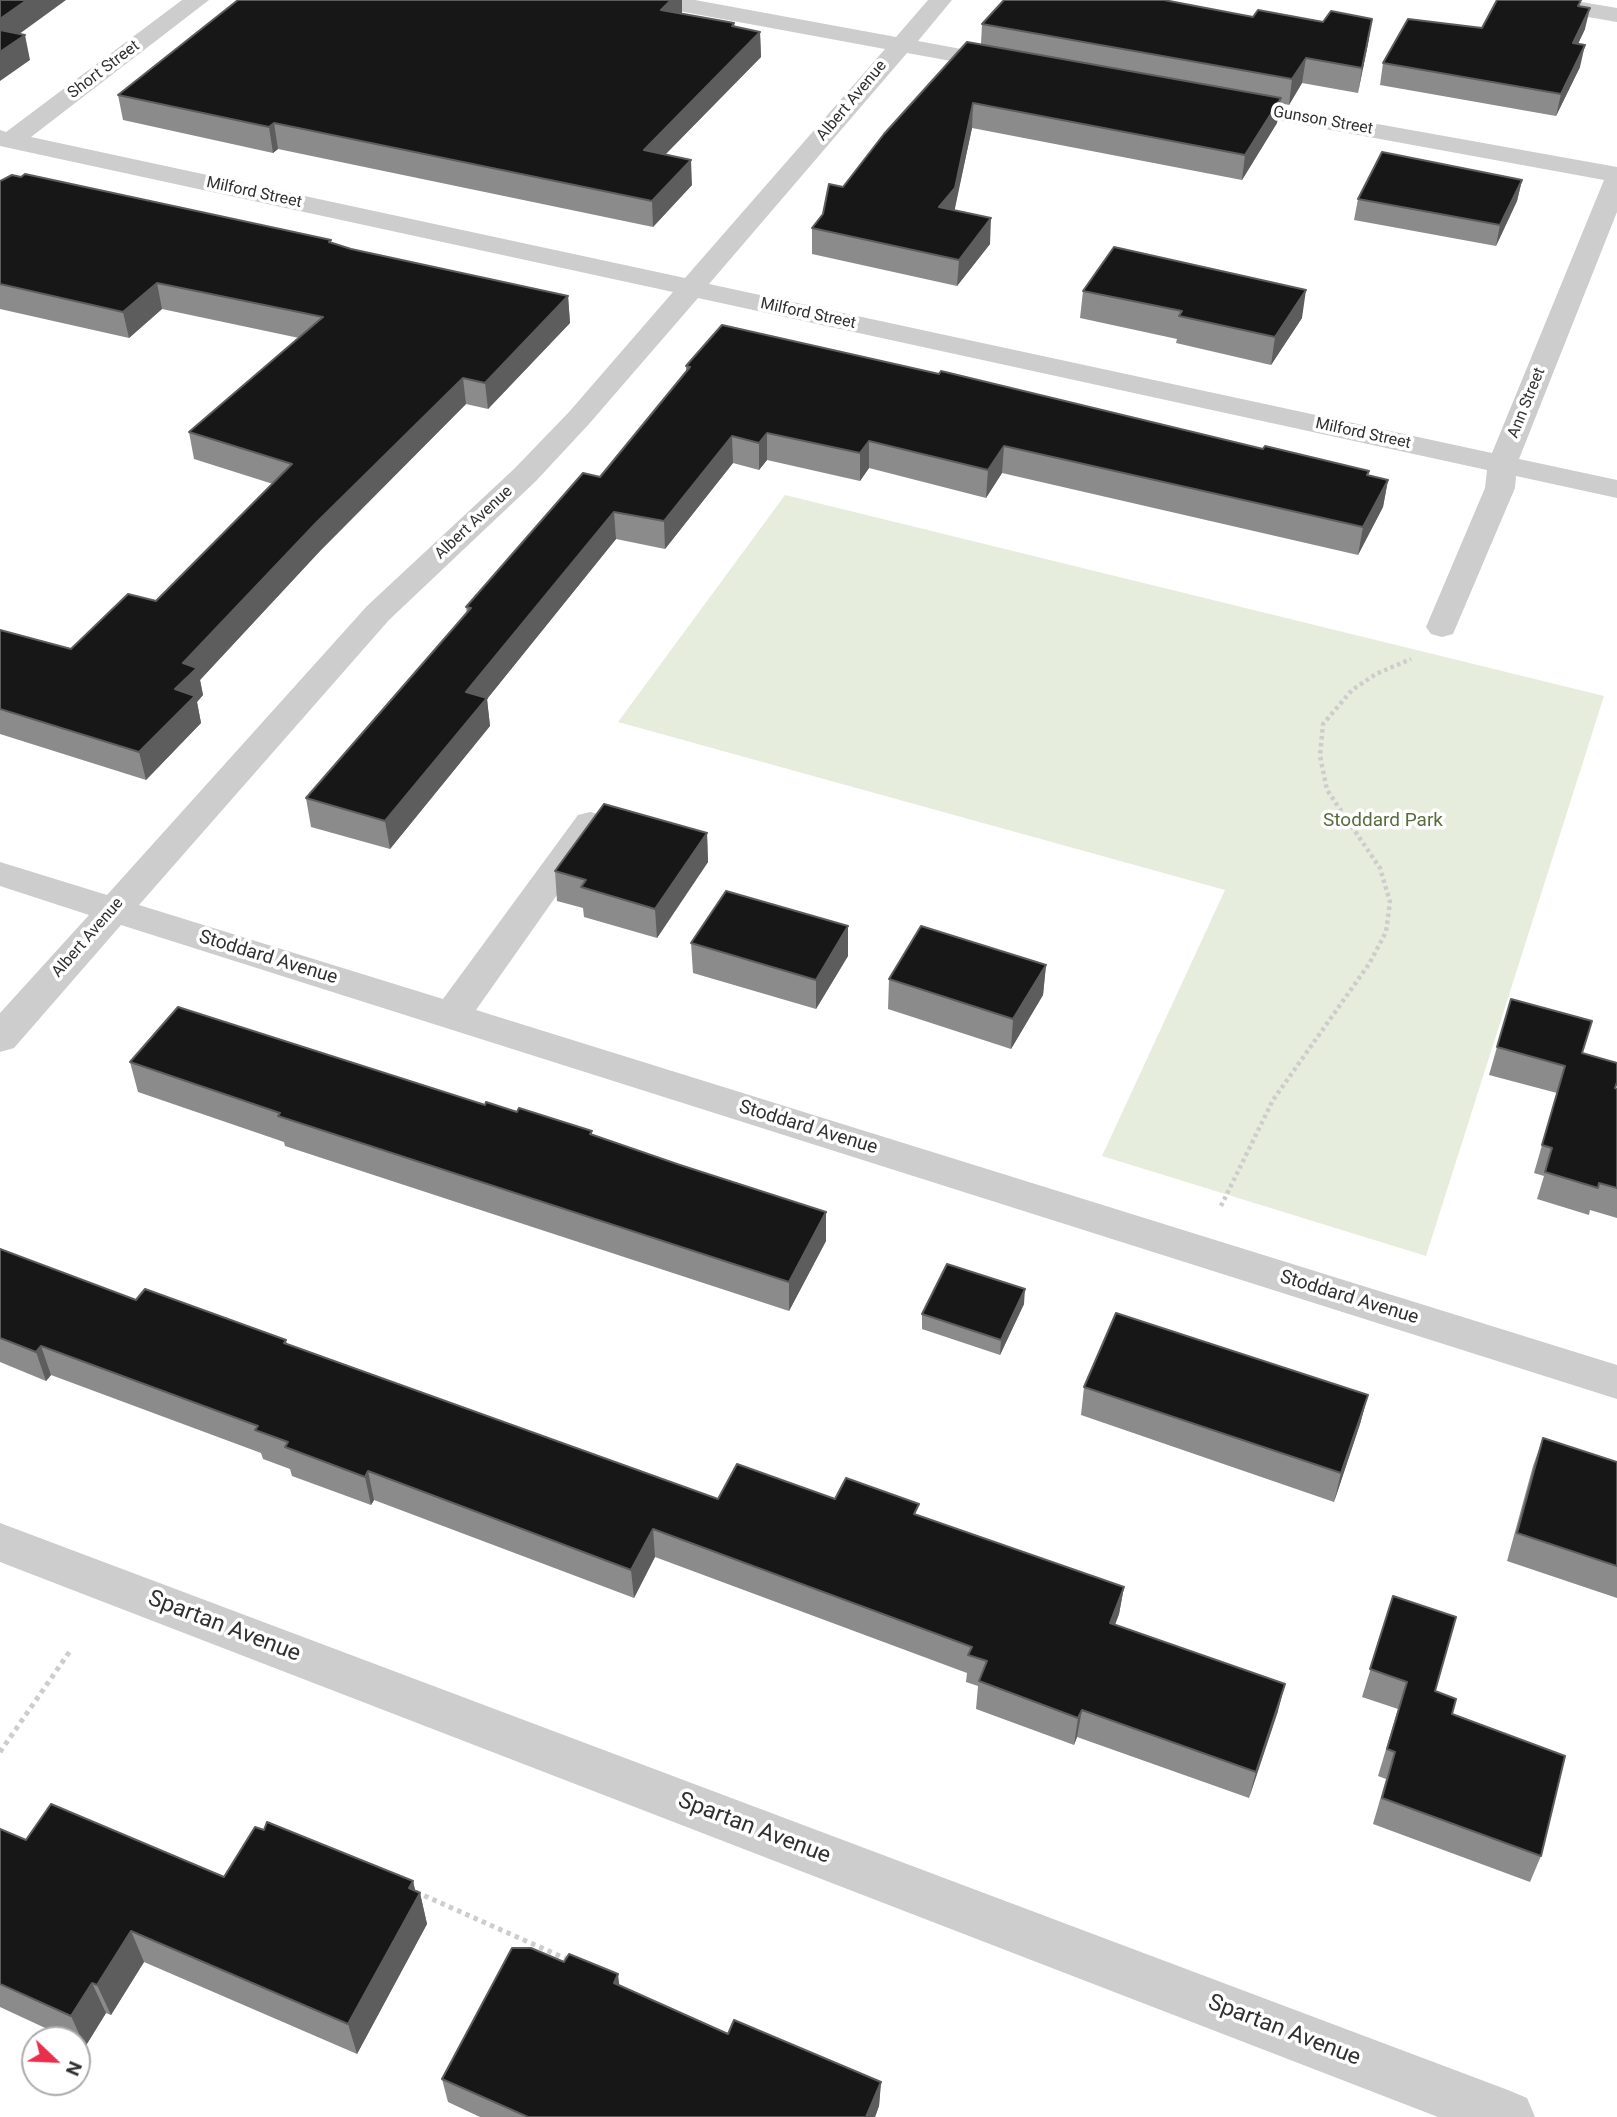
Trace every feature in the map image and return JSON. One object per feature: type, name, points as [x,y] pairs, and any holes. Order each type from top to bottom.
[{"type":"street","name":"Short Street","points":[[5,139],[197,0]]},
{"type":"street","points":[[657,0],[1030,68]]},
{"type":"street","name":"Albert Avenue","points":[[0,1038],[378,613],[525,475],[579,418],[940,0]]},
{"type":"street","points":[[1530,0],[1617,15]]},
{"type":"street","name":"Gunson Street","points":[[1207,100],[1617,177]]},
{"type":"street","name":"Milford Street","points":[[5,139],[1617,489]]},
{"type":"street","name":"Ann Street","points":[[1442,627],[1500,488],[1502,465],[1617,177]]},
{"type":"street","points":[[451,1016],[590,823]]},
{"type":"street","name":"Stoddard Avenue","points":[[0,874],[1617,1382]]},
{"type":"street","name":"Spartan Avenue","points":[[0,1542],[1508,2117]]},
{"type":"path","points":[[1203,1253],[1222,1205],[1273,1100],[1370,964],[1386,932],[1390,902],[1380,868],[1327,790],[1320,756],[1323,724],[1352,690],[1376,674],[1421,655],[1454,635],[1442,627]]},
{"type":"path","points":[[0,1752],[70,1651]]},
{"type":"path","points":[[408,1888],[582,1966]]},
{"type":"green space","name":"Stoddard Park","points":[[785,495],[1604,696],[1426,1256],[1102,1156],[1225,890],[618,722]]},
{"type":"building","points":[[0,0],[27,0],[0,19]]},
{"type":"building","points":[[238,0],[671,0],[661,10],[734,23],[732,26],[760,32],[644,150],[691,160],[652,201],[274,123],[269,127],[118,95]]},
{"type":"building","points":[[1004,0],[1164,0],[1253,17],[1258,10],[1323,22],[1331,11],[1372,19],[1362,68],[1306,58],[1292,79],[982,24]]},
{"type":"building","points":[[1497,0],[1581,0],[1578,6],[1590,8],[1573,43],[1585,45],[1561,94],[1383,63],[1408,19],[1482,28]]},
{"type":"building","points":[[0,30],[25,35],[0,52]]},
{"type":"building","points":[[967,42],[1281,98],[1245,155],[973,103],[955,188],[939,207],[991,218],[959,260],[812,228],[823,214],[829,184],[843,187],[884,134]]},
{"type":"building","points":[[1382,152],[1522,180],[1500,225],[1358,199]]},
{"type":"building","points":[[25,174],[331,240],[329,242],[351,249],[568,296],[485,383],[463,378],[316,523],[183,663],[197,668],[175,689],[195,696],[139,752],[0,709],[0,630],[71,649],[128,594],[156,601],[292,464],[189,432],[323,317],[157,283],[123,312],[0,284],[0,181],[12,175],[21,177]]},
{"type":"building","points":[[1114,247],[1306,290],[1275,337],[1179,316],[1182,311],[1083,291]]},
{"type":"building","points":[[722,325],[939,374],[941,371],[1263,449],[1265,446],[1369,471],[1367,475],[1388,480],[1363,527],[1004,446],[988,470],[869,441],[860,453],[767,433],[759,443],[732,436],[664,521],[614,512],[466,692],[487,698],[385,821],[306,798],[471,608],[466,607],[583,473],[600,477],[690,367],[686,366]]},
{"type":"building","points":[[604,804],[707,833],[655,909],[581,887],[586,880],[555,871]]},
{"type":"building","points":[[726,891],[848,926],[816,980],[691,943]]},
{"type":"building","points":[[921,926],[1046,965],[1013,1019],[889,979]]},
{"type":"building","points":[[1511,999],[1592,1021],[1582,1053],[1617,1063],[1617,1188],[1599,1183],[1598,1188],[1545,1172],[1552,1148],[1542,1145],[1565,1066],[1497,1047]]},
{"type":"building","points":[[178,1007],[485,1105],[486,1102],[517,1112],[519,1108],[592,1131],[590,1134],[826,1212],[789,1282],[278,1116],[280,1113],[130,1062]]},
{"type":"building","points":[[0,1249],[136,1300],[145,1289],[286,1340],[284,1343],[718,1499],[737,1464],[835,1499],[846,1478],[919,1504],[914,1514],[1124,1587],[1110,1623],[1285,1684],[1256,1772],[1082,1710],[1078,1718],[979,1681],[987,1661],[968,1655],[972,1647],[653,1529],[631,1570],[368,1471],[365,1477],[285,1447],[288,1442],[255,1430],[258,1426],[41,1346],[36,1352],[0,1338]]},
{"type":"building","points":[[947,1264],[1025,1289],[1001,1340],[922,1314]]},
{"type":"building","points":[[1116,1313],[1368,1395],[1341,1473],[1084,1387]]},
{"type":"building","points":[[1543,1438],[1617,1462],[1617,1566],[1517,1533]]},
{"type":"building","points":[[1393,1596],[1456,1617],[1435,1691],[1456,1699],[1452,1714],[1565,1756],[1541,1856],[1382,1798],[1395,1752],[1387,1749],[1407,1682],[1370,1669]]},
{"type":"building","points":[[51,1804],[224,1877],[255,1827],[264,1830],[267,1822],[413,1881],[409,1888],[420,1893],[348,2024],[131,1931],[97,1985],[92,1983],[71,2016],[0,1984],[0,1829],[26,1840]]},
{"type":"building","points":[[512,1948],[531,1948],[564,1962],[569,1954],[618,1974],[614,1983],[728,2034],[734,2020],[881,2082],[866,2117],[528,2117],[442,2079]]}]
